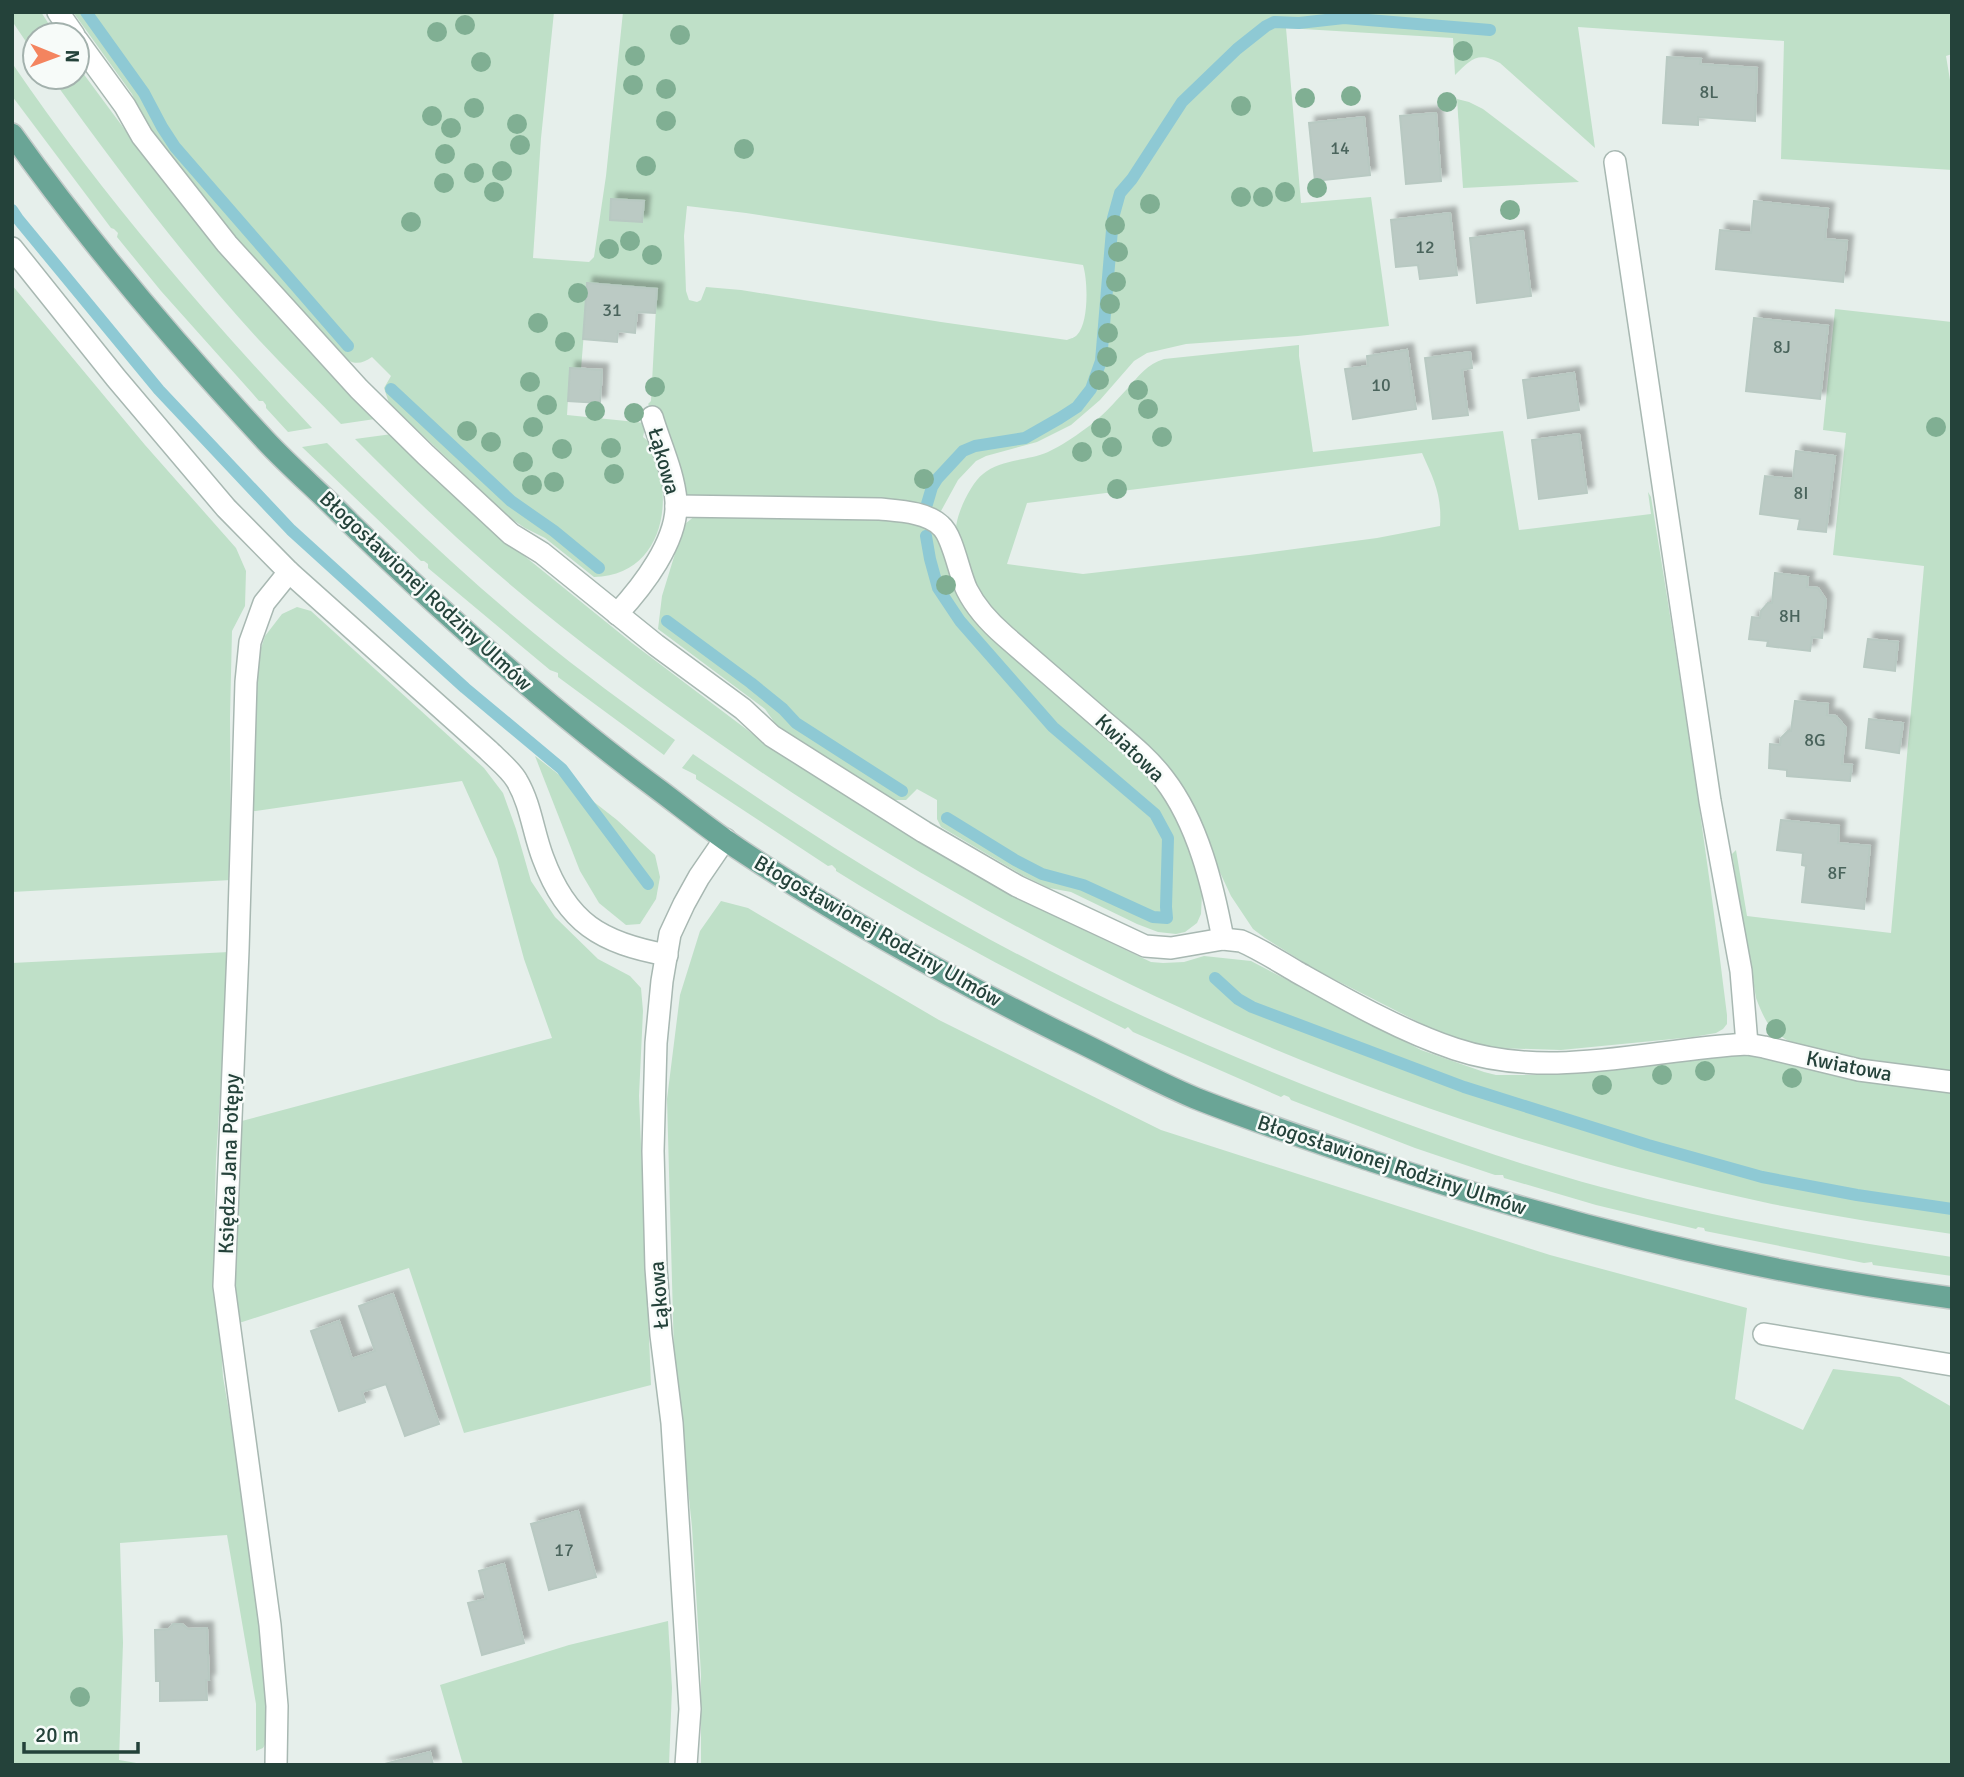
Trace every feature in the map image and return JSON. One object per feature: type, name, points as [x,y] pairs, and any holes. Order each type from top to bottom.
[{"type":"main road","name":"Błogosławionej Rodziny Ulmów","points":[[12,134],[131,289],[270,444],[379,551],[501,662],[633,772],[725,839],[826,906],[986,996],[1191,1096],[1278,1129],[1440,1184],[1570,1222],[1771,1269],[1952,1298]]},
{"type":"street","points":[[91,59],[125,106],[142,136],[227,244],[359,389],[511,534],[542,553],[617,614],[743,709],[772,736],[924,832],[1017,886],[1145,946],[1171,948],[1223,939]]},
{"type":"street","points":[[1615,162],[1710,801],[1741,971],[1747,1044]]},
{"type":"street","points":[[12,248],[116,378],[226,508],[289,572],[517,779],[531,813],[542,857],[556,888],[575,914],[596,933],[617,943],[667,955]]},
{"type":"street","name":"Łąkowa","points":[[617,614],[648,578],[670,532],[676,506],[672,479],[652,417]]},
{"type":"street","name":"Kwiatowa","points":[[676,506],[880,509],[928,518],[940,524],[948,533],[957,566],[971,599],[985,616],[1004,636],[1145,756],[1165,780],[1184,812],[1206,867],[1223,939],[1246,943],[1336,994],[1428,1039],[1457,1050],[1529,1063],[1570,1063],[1747,1044],[1859,1070],[1952,1083]]},
{"type":"street","name":"Księdza Jana Potępy","points":[[276,1765],[277,1706],[272,1636],[224,1286],[246,682],[250,642],[264,603],[289,572]]},
{"type":"street","name":"Łąkowa","points":[[686,1765],[690,1709],[672,1423],[656,1268],[656,1043],[670,934],[699,877],[725,839]]},
{"type":"street","points":[[1765,1334],[1952,1365]]},
{"type":"green space","points":[[12,12],[41,12],[47,21],[21,21],[21,34],[12,21]]},
{"type":"green space","points":[[73,12],[554,12],[541,138],[533,258],[589,262],[594,257],[606,176],[623,12],[1952,12],[1952,54],[1946,56],[1952,92],[1952,170],[1781,159],[1784,41],[1578,27],[1595,148],[1500,63],[1492,59],[1475,58],[1455,75],[1453,38],[1286,28],[1301,203],[1371,197],[1389,326],[1186,344],[1147,353],[1134,361],[1100,400],[1071,425],[1037,442],[976,461],[958,480],[941,511],[936,513],[687,497],[657,415],[648,404],[651,401],[657,289],[588,283],[581,369],[570,368],[567,415],[646,423],[643,437],[649,442],[659,469],[663,507],[654,541],[644,556],[631,567],[614,574],[594,577],[545,538],[510,518],[389,403],[384,388],[391,376],[372,357],[360,363],[347,360],[264,271],[146,125],[132,94],[91,37],[91,21],[79,21]],"holes":[[[687,206],[1083,265],[1086,281],[1084,321],[1077,335],[1067,340],[741,290],[706,287],[701,300],[697,302],[689,300],[686,291],[684,236]]]},
{"type":"green space","points":[[12,63],[21,76],[21,91],[31,91],[155,252],[312,428],[288,432],[263,401],[259,401],[117,237],[118,233],[111,228],[12,96]]},
{"type":"green space","points":[[91,84],[237,271],[375,419],[341,424],[259,340],[204,277],[61,91],[91,91]]},
{"type":"green space","points":[[1457,99],[1483,109],[1579,182],[1463,188]]},
{"type":"green space","points":[[12,285],[145,445],[236,548],[246,571],[245,606],[232,631],[231,880],[12,892]]},
{"type":"green space","points":[[1835,309],[1952,322],[1952,1073],[1819,1052],[1794,1044],[1775,1031],[1765,1018],[1756,998],[1732,854],[1736,850],[1747,916],[1891,933],[1924,566],[1833,555],[1846,433],[1823,430]]},
{"type":"green space","points":[[1299,345],[1313,452],[1503,431],[1519,530],[1651,514],[1648,492],[1651,497],[1692,756],[1727,1015],[1727,1024],[1723,1029],[1693,1037],[1561,1050],[1496,1048],[1466,1042],[1438,1032],[1316,970],[1253,929],[1231,896],[1179,791],[979,597],[956,531],[965,500],[978,478],[998,465],[1040,455],[1067,441],[1102,415],[1148,367],[1164,359]],"holes":[[[1422,453],[1438,496],[1440,526],[1377,538],[1083,574],[1007,564],[1027,503]]]},
{"type":"green space","points":[[392,434],[501,537],[632,643],[762,741],[849,798],[964,866],[1073,925],[1151,962],[1184,962],[1204,956],[1251,961],[1421,1050],[1496,1075],[1583,1073],[1750,1054],[1952,1092],[1952,1234],[1772,1204],[1631,1171],[1493,1130],[1356,1082],[1222,1027],[1091,965],[963,897],[839,823],[719,743],[611,665],[540,610],[473,552],[355,439]]},
{"type":"green space","points":[[327,443],[429,541],[508,611],[552,648],[675,740],[664,755],[558,677],[558,673],[550,670],[428,568],[428,564],[421,561],[302,447]]},
{"type":"green space","points":[[696,515],[901,519],[923,527],[935,535],[943,547],[951,569],[1153,777],[1188,838],[1202,894],[1201,914],[1197,923],[1185,932],[1158,932],[1071,892],[1049,888],[941,827],[937,819],[937,800],[917,789],[906,800],[893,800],[777,726],[765,709],[658,629],[662,596],[681,534],[685,524]]},
{"type":"green space","points":[[297,607],[311,611],[484,768],[503,793],[531,881],[555,917],[598,959],[630,976],[641,988],[643,1011],[639,1096],[651,1385],[464,1433],[409,1268],[236,1324],[233,1276],[238,1122],[552,1038],[524,959],[497,859],[462,781],[248,812],[255,666],[265,636],[282,614]]},
{"type":"green space","points":[[693,754],[826,842],[966,926],[1086,989],[1209,1046],[1335,1097],[1525,1165],[1601,1187],[1775,1227],[1952,1257],[1952,1276],[1873,1265],[1872,1262],[1864,1263],[1705,1231],[1704,1228],[1696,1229],[1596,1205],[1415,1148],[1284,1095],[1281,1097],[1133,1032],[1128,1027],[1125,1029],[907,914],[836,871],[832,865],[828,866],[696,779],[696,775],[682,768]]},
{"type":"green space","points":[[535,756],[617,820],[655,855],[660,877],[656,899],[640,924],[626,925],[599,903],[580,871]]},
{"type":"green space","points":[[721,901],[748,908],[939,1020],[1161,1130],[1550,1255],[1747,1308],[1735,1399],[1803,1430],[1833,1369],[1900,1377],[1952,1407],[1952,1765],[701,1765],[701,1674],[692,1527],[674,1354],[667,1099],[680,995],[700,931]]},
{"type":"green space","points":[[229,952],[214,1236],[223,1377],[250,1533],[269,1703],[266,1743],[256,1751],[256,1704],[227,1535],[120,1543],[123,1643],[119,1760],[148,1765],[12,1765],[12,963]]},
{"type":"green space","points":[[668,1621],[672,1688],[669,1765],[463,1765],[440,1685],[569,1645]]},
{"type":"building","points":[[1667,57],[1701,59],[1700,64],[1757,68],[1755,121],[1698,117],[1698,125],[1663,123]]},
{"type":"building","points":[[1436,113],[1441,181],[1406,184],[1400,116]]},
{"type":"building","points":[[1364,117],[1370,175],[1315,181],[1309,123]]},
{"type":"building","points":[[611,199],[644,201],[642,222],[610,220]]},
{"type":"building","points":[[1754,201],[1828,209],[1825,239],[1847,241],[1843,282],[1716,269],[1720,230],[1751,233]]},
{"type":"building","points":[[1450,213],[1457,275],[1420,279],[1418,265],[1396,267],[1391,220]]},
{"type":"building","points":[[1523,231],[1531,296],[1477,303],[1470,238]]},
{"type":"building","points":[[587,283],[657,289],[655,313],[637,312],[635,333],[618,331],[617,342],[583,339]]},
{"type":"building","points":[[1754,318],[1828,326],[1820,399],[1746,391]]},
{"type":"building","points":[[1407,350],[1416,409],[1353,419],[1345,369],[1368,366],[1367,356]]},
{"type":"building","points":[[1470,352],[1472,368],[1462,370],[1468,415],[1433,419],[1425,358]]},
{"type":"building","points":[[570,368],[602,370],[600,403],[568,401]]},
{"type":"building","points":[[1574,373],[1579,410],[1528,418],[1523,380]]},
{"type":"building","points":[[1579,434],[1587,493],[1539,499],[1532,440]]},
{"type":"building","points":[[1796,451],[1835,456],[1826,532],[1798,529],[1800,519],[1760,514],[1765,476],[1793,479]]},
{"type":"building","points":[[1775,573],[1808,577],[1807,587],[1818,588],[1826,600],[1822,638],[1812,637],[1810,651],[1767,646],[1768,641],[1749,639],[1752,617],[1760,618],[1761,611],[1768,603],[1772,603]]},
{"type":"building","points":[[1868,639],[1898,642],[1895,671],[1864,667]]},
{"type":"building","points":[[1795,701],[1828,704],[1827,715],[1836,716],[1846,728],[1842,764],[1852,765],[1850,781],[1787,776],[1787,770],[1769,768],[1770,744],[1780,745],[1781,738],[1791,731]]},
{"type":"building","points":[[1869,719],[1903,723],[1899,753],[1866,748]]},
{"type":"building","points":[[1781,820],[1839,826],[1838,843],[1870,846],[1864,909],[1802,902],[1806,866],[1802,865],[1803,853],[1777,850]]},
{"type":"building","points":[[393,1294],[439,1424],[405,1436],[386,1384],[362,1392],[365,1402],[339,1411],[311,1331],[339,1321],[352,1359],[375,1351],[359,1306]]},
{"type":"building","points":[[578,1511],[596,1577],[549,1590],[531,1524]]},
{"type":"building","points":[[504,1564],[524,1643],[482,1655],[468,1603],[486,1599],[479,1571]]},
{"type":"building","points":[[173,1624],[182,1624],[188,1629],[207,1628],[207,1700],[160,1701],[160,1681],[156,1681],[155,1630],[169,1629]]},
{"type":"building","points":[[430,1752],[433,1765],[381,1765]]},
{"type":"waterway","points":[[86,12],[144,93],[175,147],[348,346]]},
{"type":"waterway","points":[[927,504],[937,479],[963,451],[975,446],[1025,438],[1077,407],[1091,389],[1101,361],[1113,218],[1120,193],[1182,102],[1237,49],[1274,22],[1299,23],[1344,18],[1490,30]]},
{"type":"waterway","points":[[12,210],[159,390],[291,530],[465,688],[562,769],[648,884]]},
{"type":"waterway","points":[[391,389],[511,501],[554,531],[599,568]]},
{"type":"waterway","points":[[926,536],[938,588],[960,621],[1053,727],[1155,814],[1168,838],[1167,918],[1153,917],[1083,885],[1042,874],[947,818]]},
{"type":"waterway","points":[[667,621],[751,683],[796,723],[902,791]]},
{"type":"waterway","points":[[1215,978],[1238,999],[1252,1007],[1464,1087],[1648,1145],[1762,1177],[1952,1209]]}]
